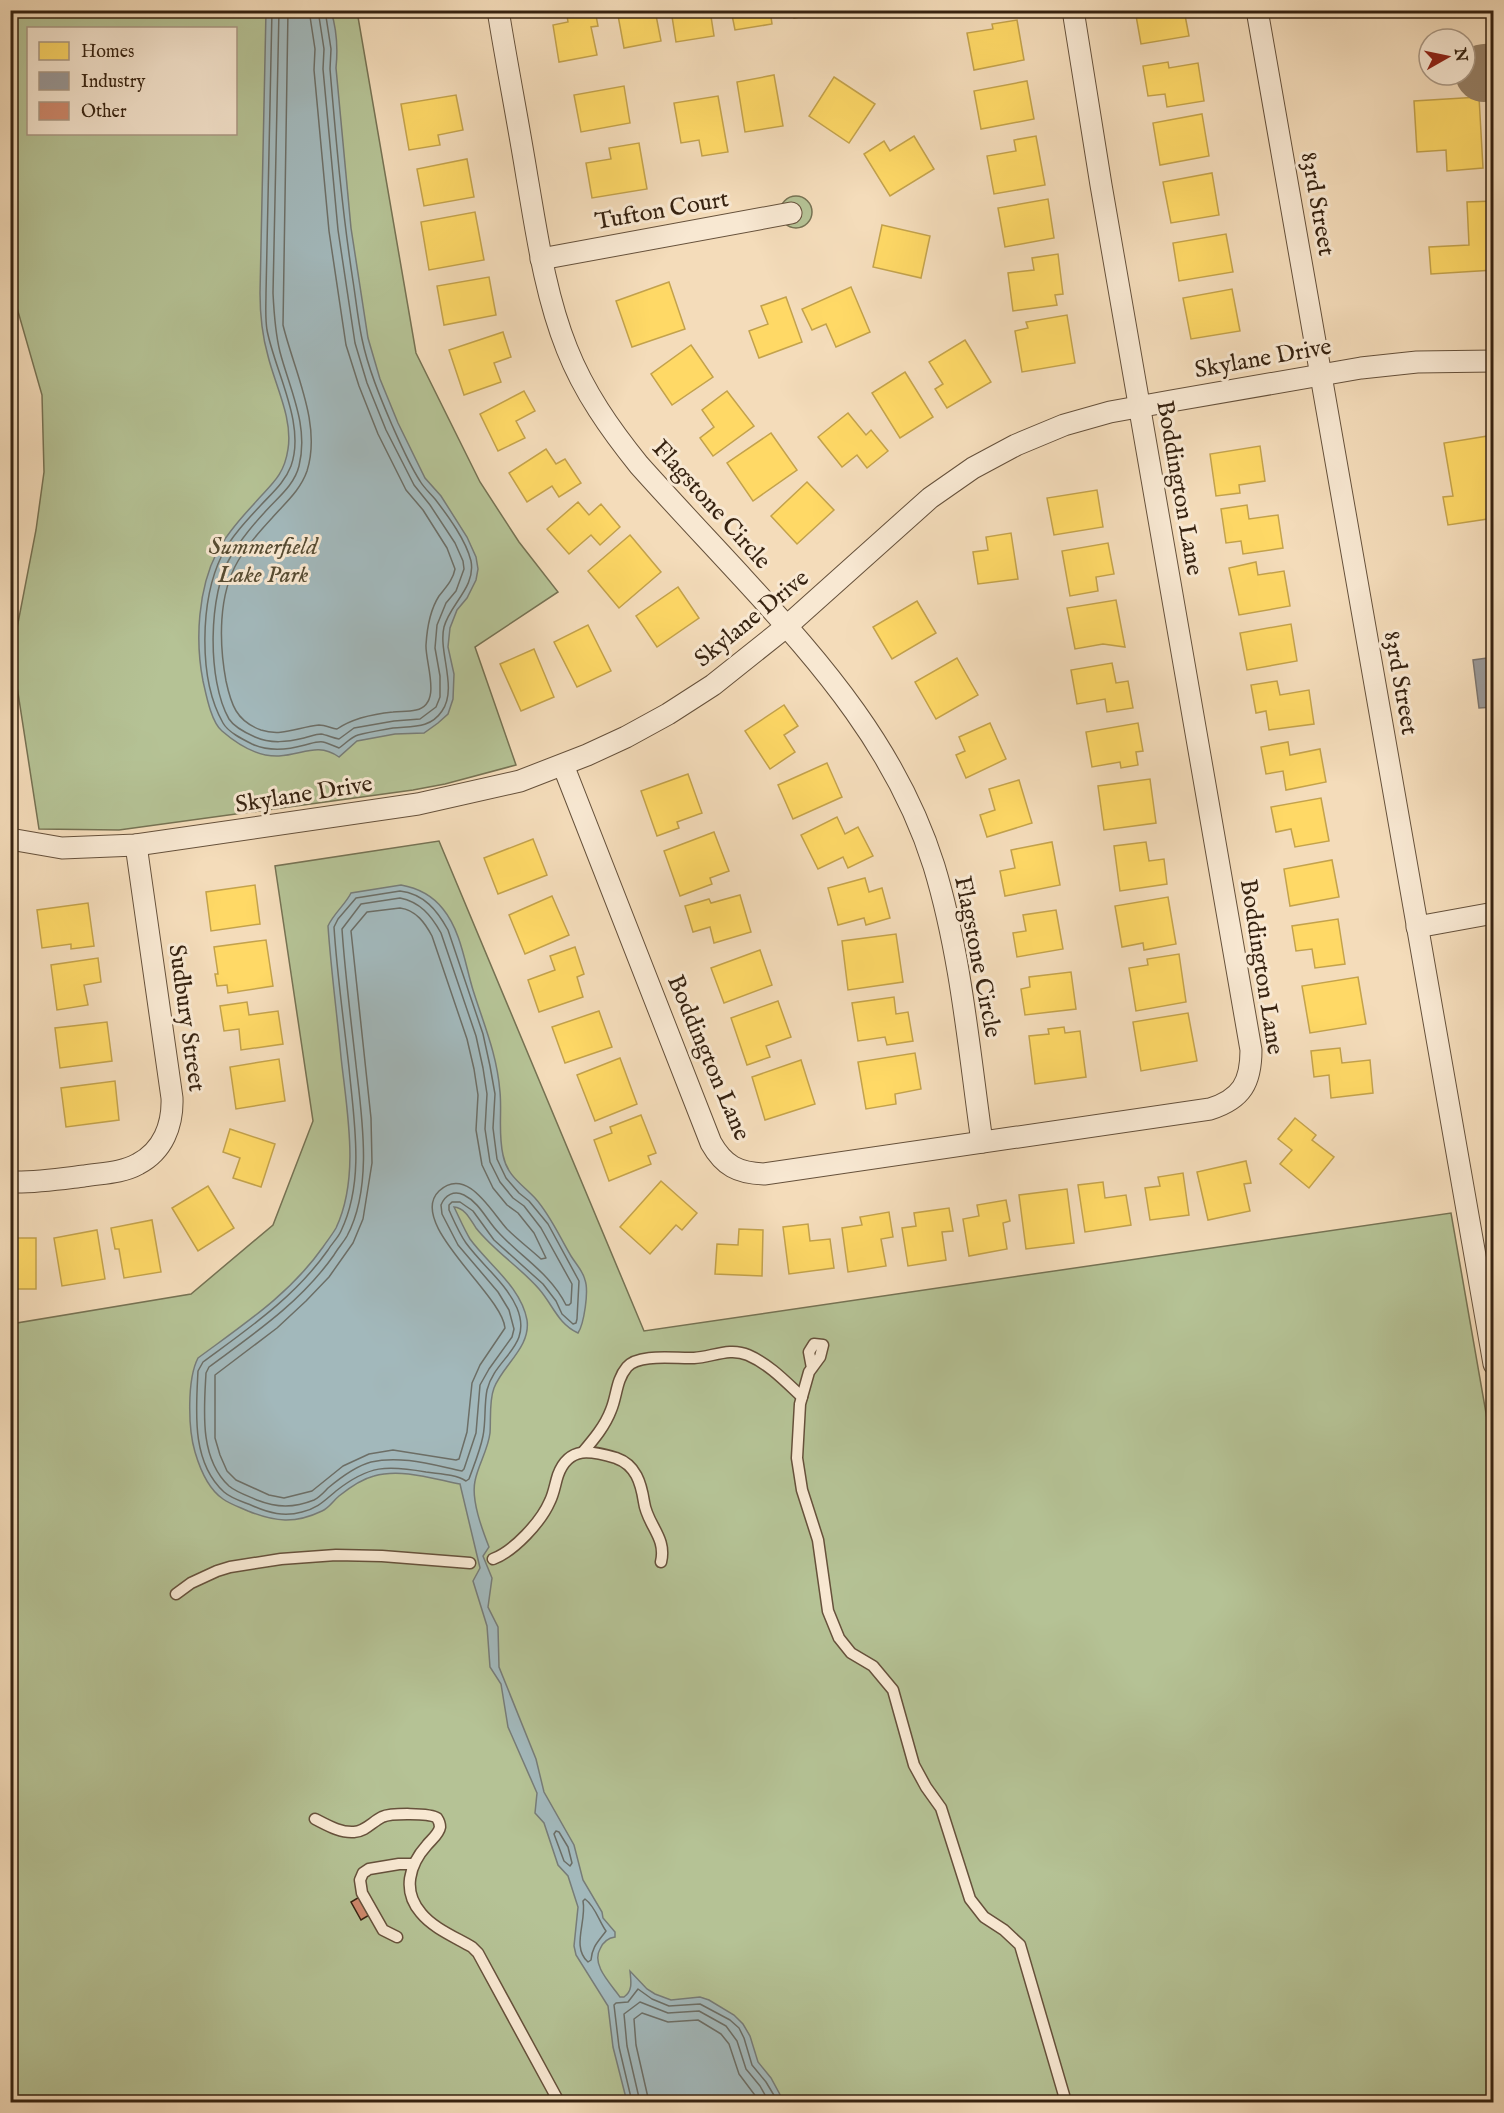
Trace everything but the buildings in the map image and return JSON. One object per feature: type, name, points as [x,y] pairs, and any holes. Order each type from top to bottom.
[{"type":"street","name":"Flagstone Circle","points":[[498,10],[541,259],[551,303],[568,350],[584,385],[602,415],[639,465],[787,626],[858,713],[888,761],[913,811],[933,864],[948,919],[957,963],[982,1142]]},
{"type":"street","name":"Boddington Lane","points":[[563,765],[711,1143],[718,1155],[730,1166],[747,1173],[764,1174],[1210,1109],[1223,1105],[1237,1096],[1246,1083],[1251,1069],[1251,1050],[1139,407],[1073,10]]},
{"type":"street","name":"83rd Street","points":[[1257,10],[1494,1364]]},
{"type":"street","name":"Tufton Court","points":[[541,259],[791,213]]},
{"type":"street","name":"Skylane Drive","points":[[10,839],[62,848],[136,845],[446,799],[520,780],[563,765],[626,737],[668,714],[713,685],[787,626],[930,498],[973,468],[1016,445],[1064,425],[1110,412],[1361,368],[1418,362],[1494,361]]},
{"type":"street","name":"Sudbury Street","points":[[10,1182],[53,1180],[117,1171],[138,1164],[156,1151],[168,1132],[172,1098],[136,845]]},
{"type":"street","points":[[1417,927],[1494,913]]},
{"type":"lane","points":[[583,1452],[597,1436],[611,1410],[619,1381],[628,1365],[646,1359],[694,1358],[726,1352],[746,1354],[764,1364],[802,1397]]},
{"type":"lane","points":[[812,1368],[800,1404],[797,1458],[802,1490],[818,1540],[828,1611],[839,1638],[851,1653],[873,1666],[893,1690],[914,1765],[941,1808],[969,1899],[984,1917],[1004,1930],[1020,1945],[1066,2103]]},
{"type":"lane","points":[[493,1559],[509,1550],[538,1522],[552,1499],[562,1467],[573,1456],[583,1452],[597,1452],[622,1460],[636,1472],[649,1520],[663,1545],[661,1562]]},
{"type":"lane","points":[[176,1594],[191,1583],[217,1571],[289,1558],[336,1555],[382,1556],[470,1563]]},
{"type":"lane","points":[[315,1819],[335,1829],[356,1832],[364,1830],[382,1817],[389,1815],[433,1815],[439,1822],[438,1832],[413,1864],[410,1889],[416,1905],[432,1922],[478,1953],[559,2103]]},
{"type":"lane","points":[[397,1936],[383,1930],[362,1893],[360,1880],[363,1873],[369,1869],[413,1864]]},
{"type":"green space","name":"Summerfield Lake Park","points":[[11,11],[357,11],[416,353],[480,482],[519,542],[558,592],[475,647],[516,765],[413,790],[119,830],[39,829],[12,654],[36,530],[44,472],[42,395],[11,287]]},
{"type":"green space","points":[[796,196],[807,201],[812,212],[807,223],[796,228],[785,223],[780,212],[785,201]]},
{"type":"green space","points":[[439,841],[644,1331],[1451,1213],[1493,1453],[1493,2102],[11,2102],[11,1324],[191,1294],[273,1225],[313,1121],[275,866]]},
{"type":"water","points":[[266,11],[331,11],[335,25],[336,68],[351,228],[368,338],[380,379],[398,423],[425,478],[441,496],[467,537],[476,557],[478,569],[476,580],[467,598],[457,610],[450,628],[448,647],[454,674],[453,699],[448,714],[424,733],[395,734],[357,741],[339,757],[324,750],[271,756],[248,749],[234,741],[218,727],[212,715],[203,681],[199,649],[202,598],[217,552],[229,533],[280,474],[288,449],[286,414],[266,348],[260,309]]},
{"type":"water","points":[[401,885],[419,890],[429,896],[443,909],[454,927],[496,1065],[501,1139],[505,1162],[511,1174],[546,1212],[581,1271],[586,1285],[585,1307],[578,1333],[565,1325],[544,1295],[524,1273],[483,1236],[464,1212],[454,1207],[470,1239],[518,1297],[527,1320],[525,1339],[492,1393],[489,1439],[476,1475],[474,1489],[478,1514],[489,1547],[483,1556],[492,1578],[488,1607],[498,1627],[499,1667],[536,1759],[544,1792],[574,1845],[583,1880],[602,1912],[603,1918],[615,1932],[615,1937],[604,1942],[598,1955],[603,1974],[620,1997],[627,1995],[630,1989],[630,1971],[655,1994],[671,2000],[700,1997],[734,2015],[750,2036],[758,2062],[771,2078],[784,2102],[627,2102],[613,2047],[608,2006],[576,1955],[574,1946],[578,1907],[568,1876],[558,1865],[544,1823],[535,1813],[537,1793],[508,1727],[501,1684],[490,1667],[487,1626],[473,1581],[480,1568],[460,1484],[395,1473],[369,1477],[339,1496],[322,1511],[303,1518],[285,1520],[248,1511],[223,1499],[209,1484],[197,1458],[191,1431],[190,1391],[198,1358],[281,1294],[310,1264],[336,1228],[348,1188],[350,1144],[328,926],[351,893]]},
{"type":"taxiway","points":[[1484,73],[1494,72]]}]
